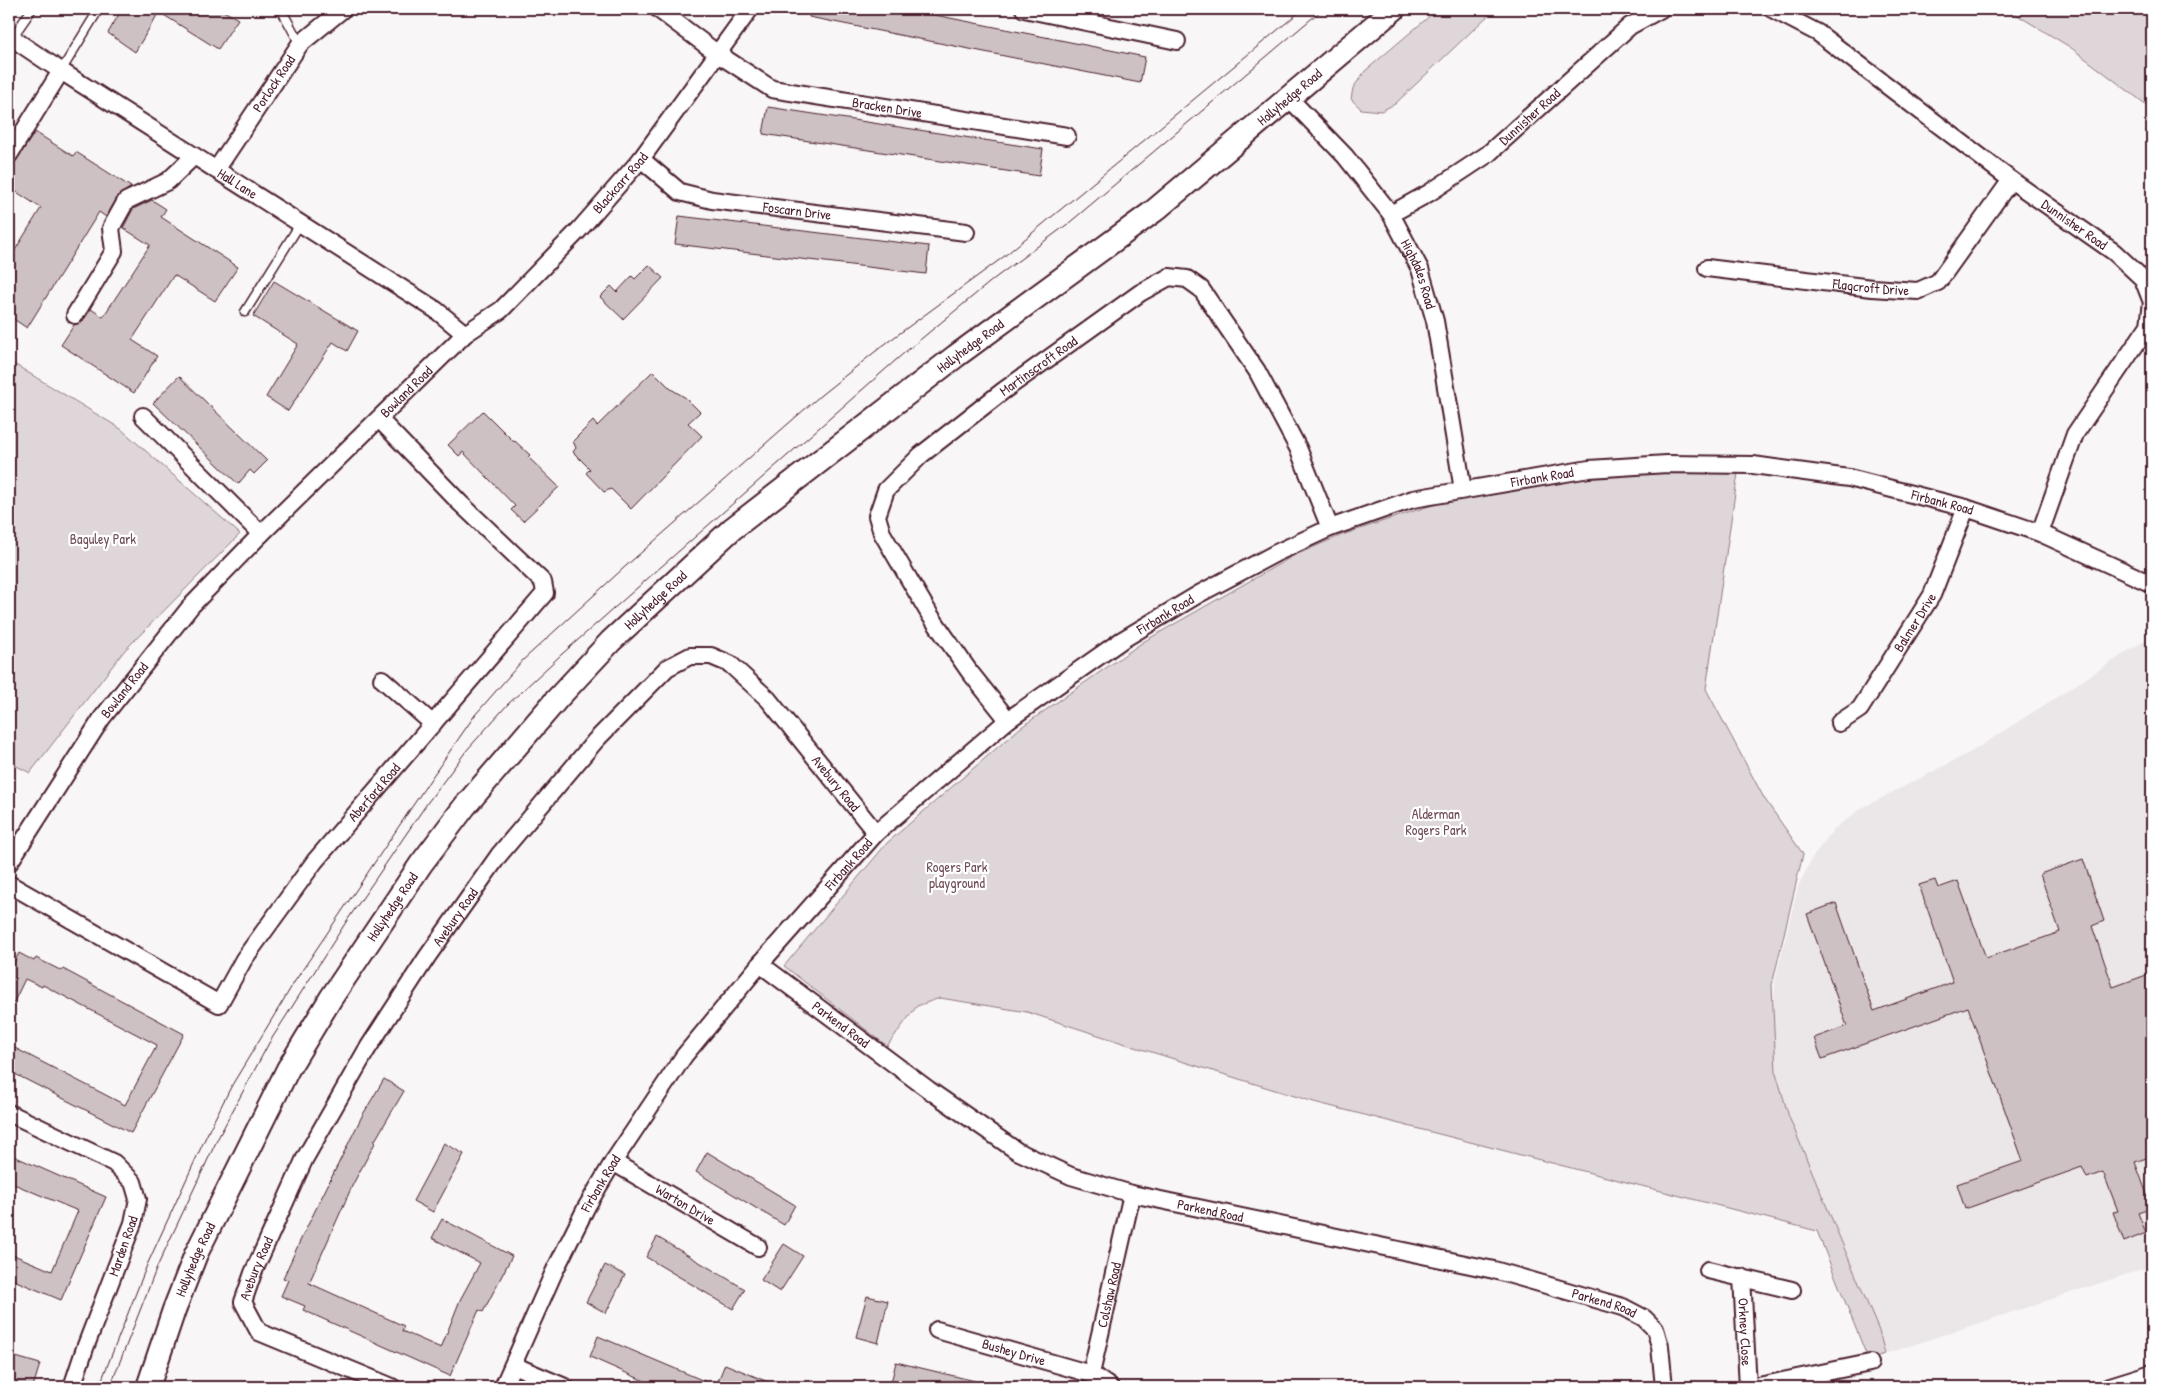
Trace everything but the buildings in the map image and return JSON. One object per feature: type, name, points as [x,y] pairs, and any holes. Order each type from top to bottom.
[{"type":"street","name":"Porlock Road","points":[[216,170],[300,44],[343,9]]},
{"type":"street","points":[[658,9],[718,54]]},
{"type":"street","name":"Blackcarr Road","points":[[465,334],[500,310],[579,230],[641,159],[750,9]]},
{"type":"street","points":[[1024,9],[1177,41]]},
{"type":"street","name":"Hollyhedge Road","points":[[148,1387],[174,1310],[196,1254],[288,1069],[326,1006],[421,864],[465,806],[557,699],[611,641],[732,529],[956,356],[1154,211],[1394,9]]},
{"type":"street","name":"Dunnisher Road","points":[[1391,214],[1429,193],[1488,154],[1630,26],[1661,9]]},
{"type":"street","name":"Dunnisher Road","points":[[1772,9],[1818,33],[2011,180],[2114,252],[2143,279],[2152,302],[2150,325],[2075,434],[2040,533]]},
{"type":"street","name":"Hall Lane","points":[[11,37],[61,71],[436,310],[465,334]]},
{"type":"street","name":"Bracken Drive","points":[[718,54],[772,88],[1067,136]]},
{"type":"street","points":[[9,155],[61,71]]},
{"type":"street","name":"Highdales Road","points":[[1289,98],[1344,156],[1391,214],[1420,269],[1436,321],[1463,490]]},
{"type":"street","points":[[75,315],[114,251],[111,228],[126,202],[168,181],[194,156]]},
{"type":"street","name":"Foscarn Drive","points":[[641,159],[680,192],[712,200],[966,232]]},
{"type":"street","name":"Flagcroft Drive","points":[[1707,268],[1918,292],[1938,282],[2011,180]]},
{"type":"street","name":"Martinscroft Road","points":[[1008,720],[969,671],[930,615],[882,533],[877,516],[886,490],[921,454],[1003,391],[1140,293],[1169,278],[1187,279],[1201,289],[1228,327],[1266,388],[1298,448],[1330,528]]},
{"type":"street","name":"Bowland Road","points":[[9,863],[102,718],[191,606],[261,534],[465,334]]},
{"type":"street","points":[[142,416],[261,534]]},
{"type":"street","name":"Aberford Road","points":[[9,884],[219,1004],[244,959],[315,862],[542,598],[548,587],[460,503],[379,419]]},
{"type":"street","name":"Firbank Road","points":[[503,1387],[554,1272],[587,1206],[613,1162],[684,1056],[760,964],[876,833],[1008,720],[1122,640],[1190,599],[1276,553],[1330,528],[1413,499],[1590,469],[1667,464],[1753,465],[1849,478],[1966,508],[2040,533],[2152,584]]},
{"type":"street","name":"Balmer Drive","points":[[1839,723],[1860,709],[1932,595],[1966,508]]},
{"type":"street","name":"Avebury Road","points":[[392,1387],[259,1332],[243,1302],[253,1273],[305,1158],[366,1051],[427,957],[499,856],[596,740],[667,668],[690,656],[712,656],[730,664],[768,699],[876,833]]},
{"type":"street","points":[[382,679],[433,724]]},
{"type":"street","name":"Parkend Road","points":[[760,964],[929,1090],[1017,1151],[1071,1176],[1132,1194],[1494,1270],[1623,1307],[1644,1318],[1655,1329],[1660,1346],[1664,1387]]},
{"type":"street","name":"Marden Road","points":[[9,1113],[114,1163],[133,1182],[138,1200],[133,1223],[72,1387]]},
{"type":"street","name":"Warton Drive","points":[[613,1162],[758,1247]]},
{"type":"street","name":"Colshaw Road","points":[[1091,1374],[1132,1194]]},
{"type":"street","name":"Orkney Close","points":[[1708,1270],[1792,1290]]},
{"type":"street","name":"Orkney Close","points":[[1742,1277],[1748,1387]]},
{"type":"street","name":"Bushey Drive","points":[[936,1330],[1091,1374]]},
{"type":"street","points":[[1754,1387],[1870,1363]]},
{"type":"street","points":[[513,1365],[565,1387]]},
{"type":"street","points":[[1091,1374],[1110,1387]]},
{"type":"street","points":[[2108,1387],[2152,1375]]},
{"type":"lane","points":[[11,37],[32,9]]},
{"type":"lane","points":[[61,71],[99,9]]},
{"type":"lane","points":[[282,9],[300,44]]},
{"type":"lane","points":[[246,312],[300,224]]},
{"type":"shaded area","points":[[2152,636],[2152,1266],[1885,1354],[1879,1331],[1789,1117],[1776,1073],[1773,1029],[1775,981],[1798,887],[1812,858],[1834,829],[1864,807],[1971,752]]},
{"type":"green space","points":[[1438,9],[1495,9],[1395,104],[1381,111],[1361,109],[1351,99],[1353,88],[1365,71]]},
{"type":"green space","points":[[2007,9],[2152,9],[2152,109],[2070,47]]},
{"type":"green space","name":"Baguley Park","points":[[14,364],[121,429],[240,534],[124,651],[30,773],[9,762],[9,371]]},
{"type":"green space","name":"Alderman Rogers Park","points":[[1627,471],[1738,473],[1706,689],[1764,798],[1803,854],[1772,985],[1776,1073],[1789,1117],[1879,1331],[1885,1354],[1868,1359],[1817,1231],[1314,1102],[1027,1012],[940,998],[917,1006],[887,1046],[784,966],[887,843],[1020,728],[1143,642],[1295,555],[1342,535],[1456,497]]},
{"type":"tram line","points":[[99,1387],[147,1265],[210,1128],[232,1085],[295,981],[432,777],[475,715],[522,661],[627,565],[821,395],[881,347],[1002,258],[1303,9]]},
{"type":"tram line","points":[[110,1387],[157,1267],[218,1138],[269,1043],[346,922],[428,802],[467,750],[508,704],[562,654],[904,353],[995,278],[1069,223],[1323,9]]},
{"type":"park label","name":"Rogers Park playground","points":[[957,876]]}]
